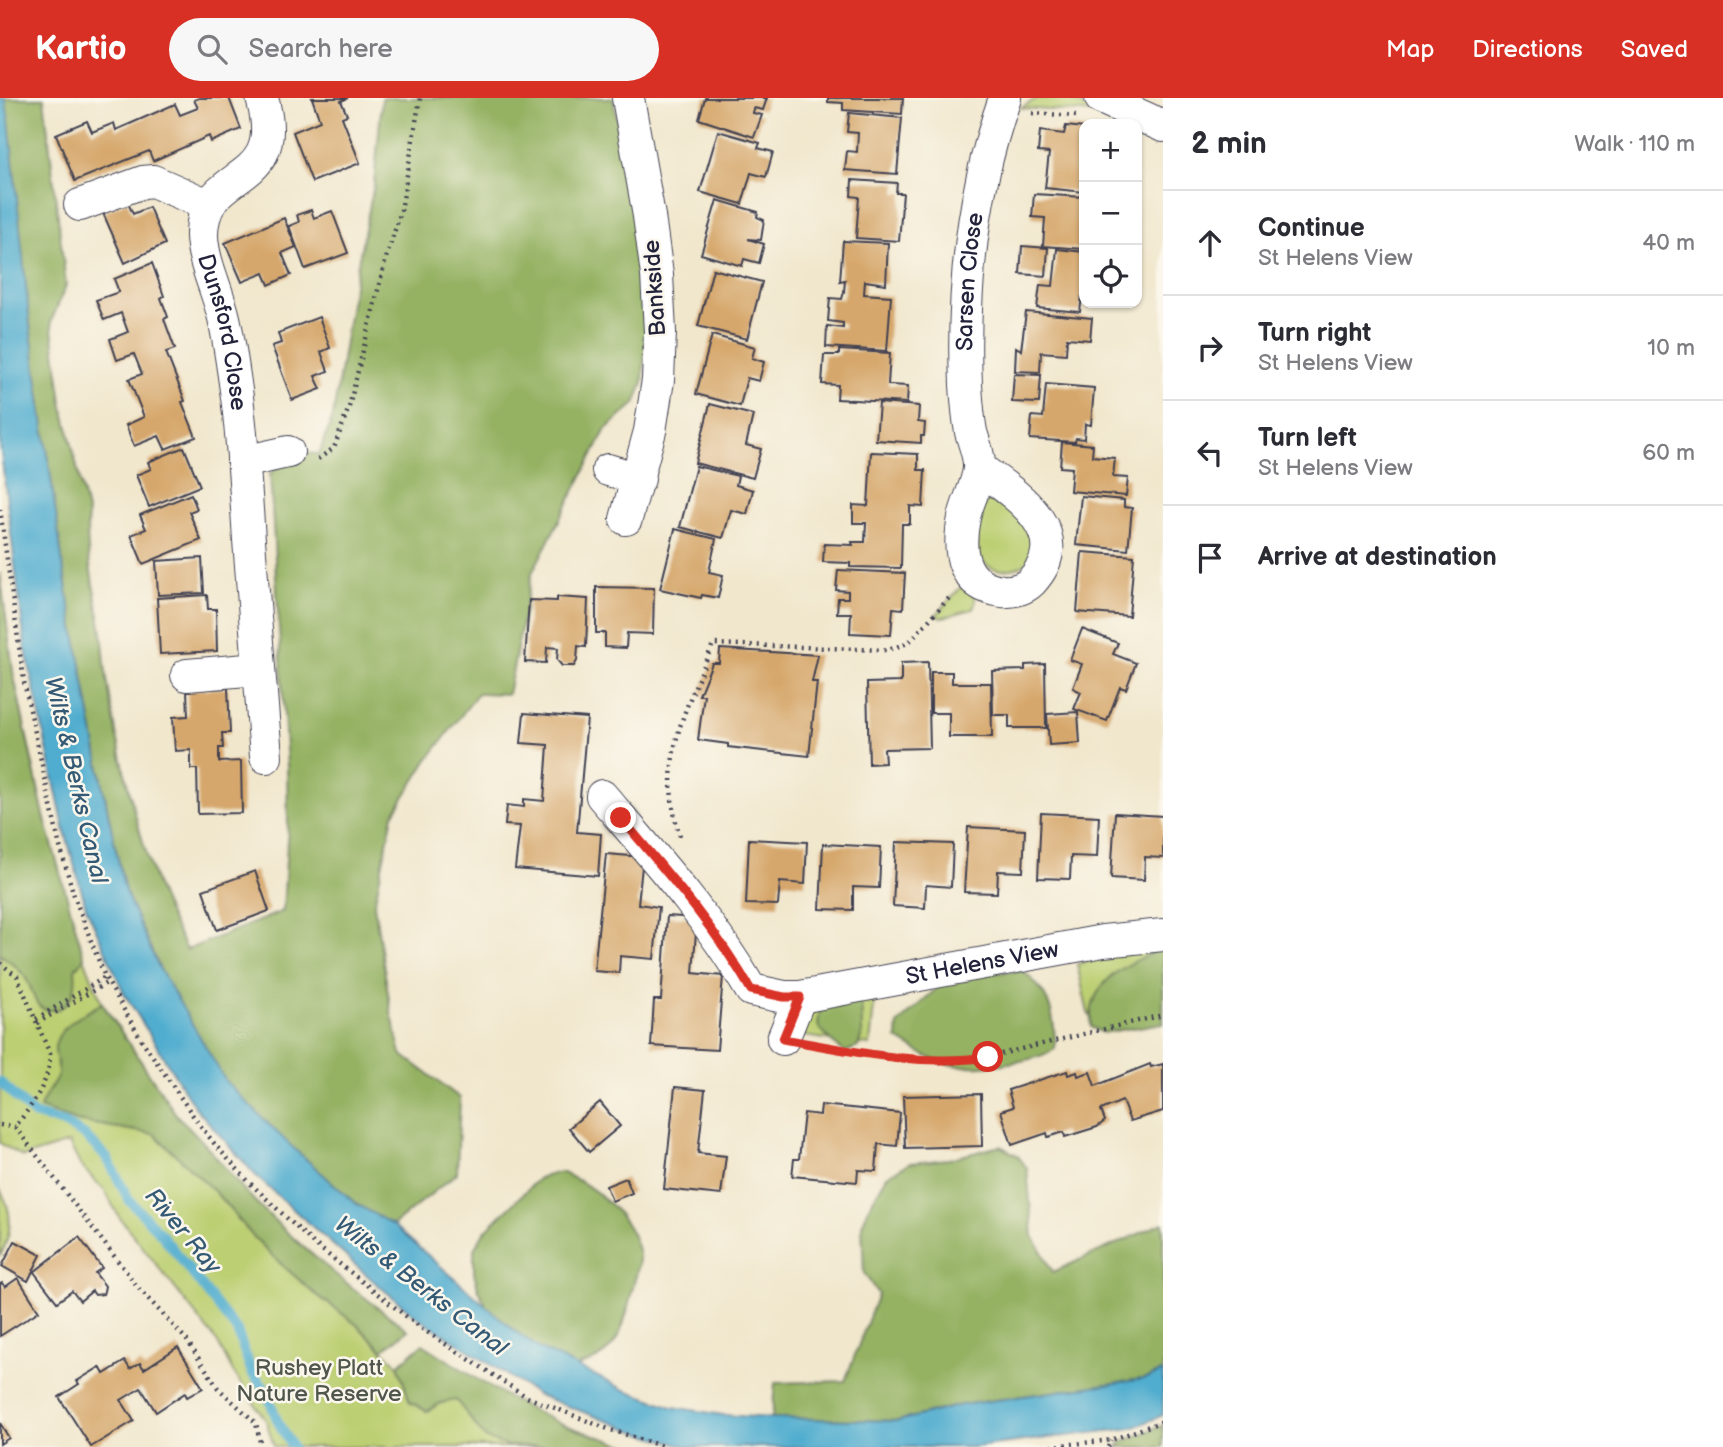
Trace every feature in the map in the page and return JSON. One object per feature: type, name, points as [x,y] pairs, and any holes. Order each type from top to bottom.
[{"type":"street","points":[[80,205],[152,181],[208,205],[221,190],[248,172],[260,159],[268,134],[262,98]]},
{"type":"street","name":"Bankside","points":[[626,519],[639,479],[650,430],[658,380],[660,332],[657,275],[649,216],[628,98]]},
{"type":"street","points":[[1105,100],[1163,126]]},
{"type":"street","name":"Sarsen Close","points":[[970,576],[966,571],[963,553],[963,520],[979,467],[967,406],[966,310],[984,163],[1003,105]]},
{"type":"street","name":"Dunsford Close","points":[[208,205],[202,221],[202,240],[226,328],[240,416],[266,757]]},
{"type":"street","points":[[243,462],[288,452]]},
{"type":"street","points":[[970,576],[995,590],[1016,590],[1027,586],[1033,580],[1048,551],[1044,530],[1035,514],[1013,491],[979,467]]},
{"type":"street","points":[[608,470],[639,479]]},
{"type":"street","points":[[187,675],[259,669]]},
{"type":"street","name":"St Helens View","points":[[602,796],[687,896],[732,957],[751,990],[784,997],[800,997],[1103,942],[1163,935]]},
{"type":"street","points":[[783,1039],[800,997]]},
{"type":"path","points":[[288,452],[298,463],[318,459],[334,448],[341,430],[401,211],[420,98]]},
{"type":"path","points":[[1003,105],[1101,118],[1105,100]]},
{"type":"path","points":[[0,509],[20,657],[59,843],[75,899],[106,979],[149,1050],[217,1147],[250,1183],[342,1267],[421,1328],[527,1397],[588,1422],[665,1447]]},
{"type":"path","points":[[683,847],[671,804],[677,730],[713,644],[887,650],[908,643],[970,576]]},
{"type":"path","points":[[0,963],[17,976],[50,1054],[50,1066],[42,1088],[15,1126]]},
{"type":"path","points":[[37,1021],[106,979]]},
{"type":"path","points":[[783,1039],[903,1059],[954,1062],[988,1057],[1163,1015]]},
{"type":"path","points":[[0,1125],[15,1126],[141,1291],[186,1339],[218,1388],[256,1423],[261,1447]]},
{"type":"path","points":[[1044,1447],[1111,1440],[1163,1421]]},
{"type":"path","points":[[1108,1447],[1111,1440]]},
{"type":"green space","points":[[5,98],[44,98],[66,285],[51,322],[62,402],[88,515],[89,557],[111,706],[142,840],[159,892],[186,950],[283,911],[288,825],[287,766],[270,473],[301,453],[319,454],[333,416],[356,273],[374,185],[382,98],[613,98],[634,210],[646,333],[643,383],[635,404],[606,429],[532,573],[508,694],[478,693],[427,761],[393,815],[374,905],[391,1012],[401,1054],[460,1098],[457,1173],[393,1225],[355,1203],[212,1077],[125,891],[64,573],[30,325]]},
{"type":"green space","points":[[1038,98],[1068,98],[1095,113],[1021,108]]},
{"type":"green space","points":[[999,497],[1008,499],[1035,544],[1027,562],[1016,568],[1003,570],[985,564],[977,547],[981,509],[987,501]]},
{"type":"green space","name":"Rushey Platt Nature Reserve","points":[[0,573],[13,672],[44,816],[79,945],[102,1003],[177,1116],[217,1194],[279,1262],[356,1324],[398,1365],[410,1402],[427,1411],[456,1399],[486,1439],[537,1447],[274,1447],[266,1420],[233,1372],[218,1343],[119,1217],[105,1191],[80,1165],[69,1143],[23,1157],[0,1143]]},
{"type":"green space","points":[[0,573],[13,672],[26,734],[44,816],[84,957],[75,969],[75,984],[71,997],[65,1005],[55,1010],[45,1009],[38,1004],[28,982],[16,966],[0,954]]},
{"type":"green space","points":[[965,585],[974,596],[973,609],[940,618],[936,615],[959,589]]},
{"type":"green space","points":[[1163,948],[1163,1023],[1103,1033],[1091,1027],[1091,1011],[1102,986],[1123,968]]},
{"type":"green space","points":[[1163,950],[1095,1023],[1088,1013],[1077,964],[1110,956]]},
{"type":"green space","points":[[1023,971],[1039,988],[1049,1005],[1054,1025],[1055,1049],[1018,1061],[987,1066],[958,1066],[934,1060],[897,1039],[898,1024],[951,975]]},
{"type":"green space","points":[[861,991],[862,1033],[858,1047],[845,1052],[818,1026],[820,1009]]},
{"type":"green space","points":[[875,996],[870,1045],[803,1036],[809,1008]]},
{"type":"green space","points":[[102,1003],[177,1116],[245,1191],[283,1229],[324,1264],[408,1330],[383,1350],[356,1324],[279,1262],[217,1194],[154,1134],[76,1121],[40,1108],[58,1074],[55,1054],[57,1039],[73,1021]]},
{"type":"green space","points":[[1000,1146],[1017,1155],[1027,1168],[1033,1236],[1053,1272],[1163,1223],[1163,1372],[1143,1379],[961,1405],[898,1421],[772,1418],[775,1383],[845,1381],[878,1294],[864,1273],[862,1225],[887,1176],[910,1163],[949,1159]]},
{"type":"green space","points":[[560,1172],[586,1185],[610,1204],[629,1228],[639,1255],[625,1317],[615,1341],[598,1358],[568,1368],[493,1319],[479,1291],[474,1273],[474,1249],[484,1232],[539,1178]]},
{"type":"green space","points":[[0,1190],[8,1206],[10,1223],[0,1256]]},
{"type":"green space","points":[[423,1344],[492,1388],[546,1417],[633,1447],[508,1446],[486,1439],[456,1400],[441,1403],[427,1411],[410,1402],[398,1365]]},
{"type":"green space","points":[[1163,1425],[1163,1447],[1118,1447],[1122,1442]]},
{"type":"water","name":"Wilts & Berks Canal","points":[[0,98],[5,98],[9,120],[30,325],[64,573],[125,891],[158,966],[227,1083],[355,1203],[393,1225],[514,1330],[540,1349],[625,1390],[673,1407],[723,1415],[898,1421],[961,1405],[1143,1379],[1163,1372],[1163,1415],[1132,1428],[974,1447],[689,1447],[637,1432],[538,1395],[417,1317],[258,1178],[194,1106],[124,993],[86,907],[64,828],[25,646],[0,445]]},
{"type":"building","points":[[229,98],[241,129],[211,142],[209,136],[153,161],[149,151],[75,181],[56,134],[87,121],[92,132],[114,123],[116,130],[175,104],[180,115],[198,108],[194,100]]},
{"type":"building","points":[[312,98],[348,98],[341,101],[347,115],[342,117],[360,163],[312,182],[293,132],[320,121]]},
{"type":"building","points":[[705,98],[767,98],[763,110],[754,108],[753,113],[762,115],[754,137],[699,119]]},
{"type":"building","points":[[828,98],[903,98],[902,114],[843,110],[843,103],[828,102]]},
{"type":"building","points":[[849,113],[902,118],[897,174],[845,170],[847,151],[857,152],[858,133],[847,132]]},
{"type":"building","points":[[1066,126],[1079,127],[1079,191],[1045,188],[1049,153],[1038,152],[1040,131],[1064,134]]},
{"type":"building","points":[[718,131],[760,143],[758,148],[773,152],[766,177],[751,173],[742,204],[700,192]]},
{"type":"building","points":[[852,180],[897,183],[896,193],[903,193],[899,241],[856,238],[859,197],[851,196]]},
{"type":"building","points":[[1034,194],[1079,197],[1079,249],[1043,246],[1045,218],[1032,217]]},
{"type":"building","points":[[717,200],[758,212],[757,217],[764,220],[761,240],[748,239],[764,244],[759,263],[744,259],[742,266],[701,254]]},
{"type":"building","points":[[127,201],[133,214],[149,207],[165,244],[125,263],[103,213]]},
{"type":"building","points":[[311,210],[314,218],[332,211],[348,253],[305,269],[289,226],[299,222],[297,215]]},
{"type":"building","points":[[284,218],[296,247],[282,253],[291,275],[269,285],[264,273],[242,282],[225,243]]},
{"type":"building","points":[[843,241],[888,243],[886,284],[865,281],[864,294],[891,296],[887,351],[826,347],[827,326],[843,328],[843,323],[828,321],[830,298],[842,299],[844,292],[845,280],[840,281]]},
{"type":"building","points":[[1022,246],[1048,248],[1046,276],[1020,274]]},
{"type":"building","points":[[1057,249],[1079,251],[1080,312],[1037,308],[1040,285],[1053,286]]},
{"type":"building","points":[[152,263],[164,296],[161,298],[168,317],[164,319],[175,349],[166,352],[196,437],[165,449],[159,436],[134,446],[126,425],[144,417],[129,379],[142,374],[134,354],[117,360],[110,339],[128,332],[121,313],[104,320],[96,300],[119,292],[114,279]]},
{"type":"building","points":[[713,269],[762,282],[747,339],[698,326]]},
{"type":"building","points":[[1026,312],[1092,318],[1090,340],[1067,338],[1066,354],[1041,352],[1040,372],[1015,371],[1016,347],[1021,350]]},
{"type":"building","points":[[319,317],[330,348],[321,352],[328,371],[315,376],[321,389],[292,400],[272,346],[281,343],[278,333]]},
{"type":"building","points":[[712,335],[755,347],[752,358],[764,362],[759,381],[747,378],[740,406],[696,394]]},
{"type":"building","points":[[839,350],[890,353],[888,385],[908,386],[907,403],[837,399],[838,385],[822,384],[824,355],[839,355]]},
{"type":"building","points":[[1014,374],[1041,375],[1039,403],[1012,402]]},
{"type":"building","points":[[1046,384],[1094,388],[1091,425],[1085,424],[1084,439],[1076,438],[1075,442],[1030,439],[1032,416],[1043,417]]},
{"type":"building","points":[[879,403],[919,406],[918,422],[925,423],[921,443],[876,440]]},
{"type":"building","points":[[710,404],[753,415],[746,445],[761,449],[753,478],[695,463]]},
{"type":"building","points":[[1062,442],[1093,445],[1092,456],[1115,458],[1113,477],[1128,478],[1126,496],[1070,491],[1072,468],[1060,467]]},
{"type":"building","points":[[184,447],[200,486],[149,507],[136,475],[151,469],[148,462]]},
{"type":"building","points":[[871,452],[918,454],[918,470],[925,470],[923,507],[910,506],[910,524],[902,524],[901,568],[850,567],[850,563],[823,562],[824,544],[853,545],[852,542],[865,542],[866,523],[853,523],[853,505],[868,506]]},
{"type":"building","points":[[696,466],[738,476],[736,485],[753,490],[747,514],[731,510],[723,538],[680,527]]},
{"type":"building","points":[[191,494],[197,509],[189,512],[201,540],[143,564],[131,535],[146,529],[140,515]]},
{"type":"building","points":[[1081,496],[1124,500],[1124,507],[1132,508],[1128,550],[1076,545]]},
{"type":"building","points":[[675,529],[716,539],[709,572],[723,575],[718,598],[702,595],[701,598],[660,589]]},
{"type":"building","points":[[1082,552],[1134,556],[1129,616],[1077,612]]},
{"type":"building","points":[[202,558],[204,593],[158,595],[156,561]]},
{"type":"building","points":[[838,570],[905,573],[903,609],[893,608],[891,635],[850,633],[851,613],[837,613],[838,598],[848,598],[848,591],[836,590]]},
{"type":"building","points":[[596,587],[654,588],[653,634],[627,633],[626,648],[605,647],[605,633],[596,633]]},
{"type":"building","points":[[207,595],[208,609],[216,609],[217,651],[160,654],[157,598]]},
{"type":"building","points":[[557,597],[588,599],[586,647],[578,646],[574,666],[562,666],[557,660],[558,648],[547,647],[546,663],[525,662],[529,600],[557,601]]},
{"type":"building","points":[[1082,629],[1118,643],[1113,654],[1136,663],[1126,689],[1120,687],[1107,721],[1074,709],[1081,692],[1073,688],[1082,664],[1070,660]]},
{"type":"building","points":[[720,649],[818,655],[812,682],[817,682],[809,756],[728,747],[728,744],[698,740],[704,695],[699,695],[712,663],[719,663]]},
{"type":"building","points":[[928,662],[930,748],[884,749],[885,763],[869,764],[867,683],[901,682],[901,663]]},
{"type":"building","points":[[1045,664],[1046,728],[1009,728],[1009,715],[993,715],[992,671],[1025,670],[1025,665]]},
{"type":"building","points":[[931,672],[952,672],[952,683],[991,683],[992,737],[949,737],[949,713],[931,713]]},
{"type":"building","points":[[228,688],[230,733],[222,733],[223,748],[219,748],[219,762],[241,761],[242,813],[198,814],[197,769],[191,769],[191,750],[175,751],[173,717],[188,716],[187,690]]},
{"type":"building","points":[[1078,712],[1080,743],[1049,745],[1047,714]]},
{"type":"building","points":[[524,713],[587,718],[577,832],[601,834],[598,876],[515,869],[520,826],[505,825],[507,805],[524,807],[524,799],[544,801],[548,745],[521,743]]},
{"type":"building","points":[[1041,813],[1099,816],[1097,857],[1071,856],[1070,879],[1038,878]]},
{"type":"building","points":[[1115,813],[1163,816],[1163,858],[1145,857],[1144,880],[1111,878]]},
{"type":"building","points":[[968,827],[1025,830],[1023,872],[998,871],[997,893],[964,892]]},
{"type":"building","points":[[749,839],[807,842],[805,884],[780,882],[778,905],[746,904]]},
{"type":"building","points":[[896,842],[953,844],[951,887],[926,885],[925,908],[893,906]]},
{"type":"building","points":[[823,844],[881,847],[879,888],[853,887],[853,910],[820,909]]},
{"type":"building","points":[[606,854],[643,857],[638,904],[659,907],[654,959],[620,956],[619,973],[594,971]]},
{"type":"building","points":[[255,871],[269,911],[217,930],[203,890]]},
{"type":"building","points":[[667,916],[697,918],[693,973],[723,976],[717,1050],[651,1046],[654,1000],[661,1000]]},
{"type":"building","points":[[1150,1064],[1151,1067],[1163,1064],[1163,1111],[1130,1121],[1122,1101],[1101,1110],[1105,1121],[1097,1127],[1065,1137],[1064,1132],[1048,1137],[1047,1133],[1012,1145],[1001,1111],[1013,1107],[1008,1090],[1067,1071],[1068,1075],[1077,1072],[1078,1076],[1090,1072],[1095,1086]]},
{"type":"building","points":[[675,1087],[705,1090],[698,1153],[726,1156],[721,1195],[664,1189]]},
{"type":"building","points":[[981,1094],[982,1146],[905,1148],[903,1096]]},
{"type":"building","points":[[600,1102],[620,1126],[589,1152],[569,1128]]},
{"type":"building","points":[[821,1105],[900,1113],[897,1146],[878,1144],[876,1171],[858,1170],[857,1182],[792,1176],[794,1159],[799,1159],[804,1113],[820,1115]]},
{"type":"building","points":[[626,1178],[632,1193],[612,1201],[606,1186]]},
{"type":"building","points":[[79,1237],[102,1268],[95,1273],[105,1286],[103,1294],[95,1295],[92,1291],[80,1301],[72,1291],[57,1302],[34,1272]]},
{"type":"building","points":[[15,1241],[41,1255],[28,1281],[2,1266]]},
{"type":"building","points":[[18,1278],[39,1311],[0,1336],[0,1284],[5,1287]]},
{"type":"building","points":[[178,1347],[203,1388],[187,1397],[185,1393],[156,1412],[141,1388],[121,1400],[134,1421],[91,1447],[59,1397],[79,1384],[77,1381],[100,1367],[104,1374],[125,1361],[130,1369],[140,1363],[144,1369]]},
{"type":"building","points":[[0,1423],[9,1438],[0,1444]]},
{"type":"waterway","name":"River Ray","points":[[0,1082],[33,1114],[63,1123],[84,1135],[107,1158],[129,1200],[162,1235],[237,1331],[252,1373],[266,1390],[277,1420],[292,1447]]},
{"type":"route","points":[[621,818],[715,933],[751,990],[784,997],[800,997],[783,1039],[903,1059],[954,1062],[988,1057]]}]
